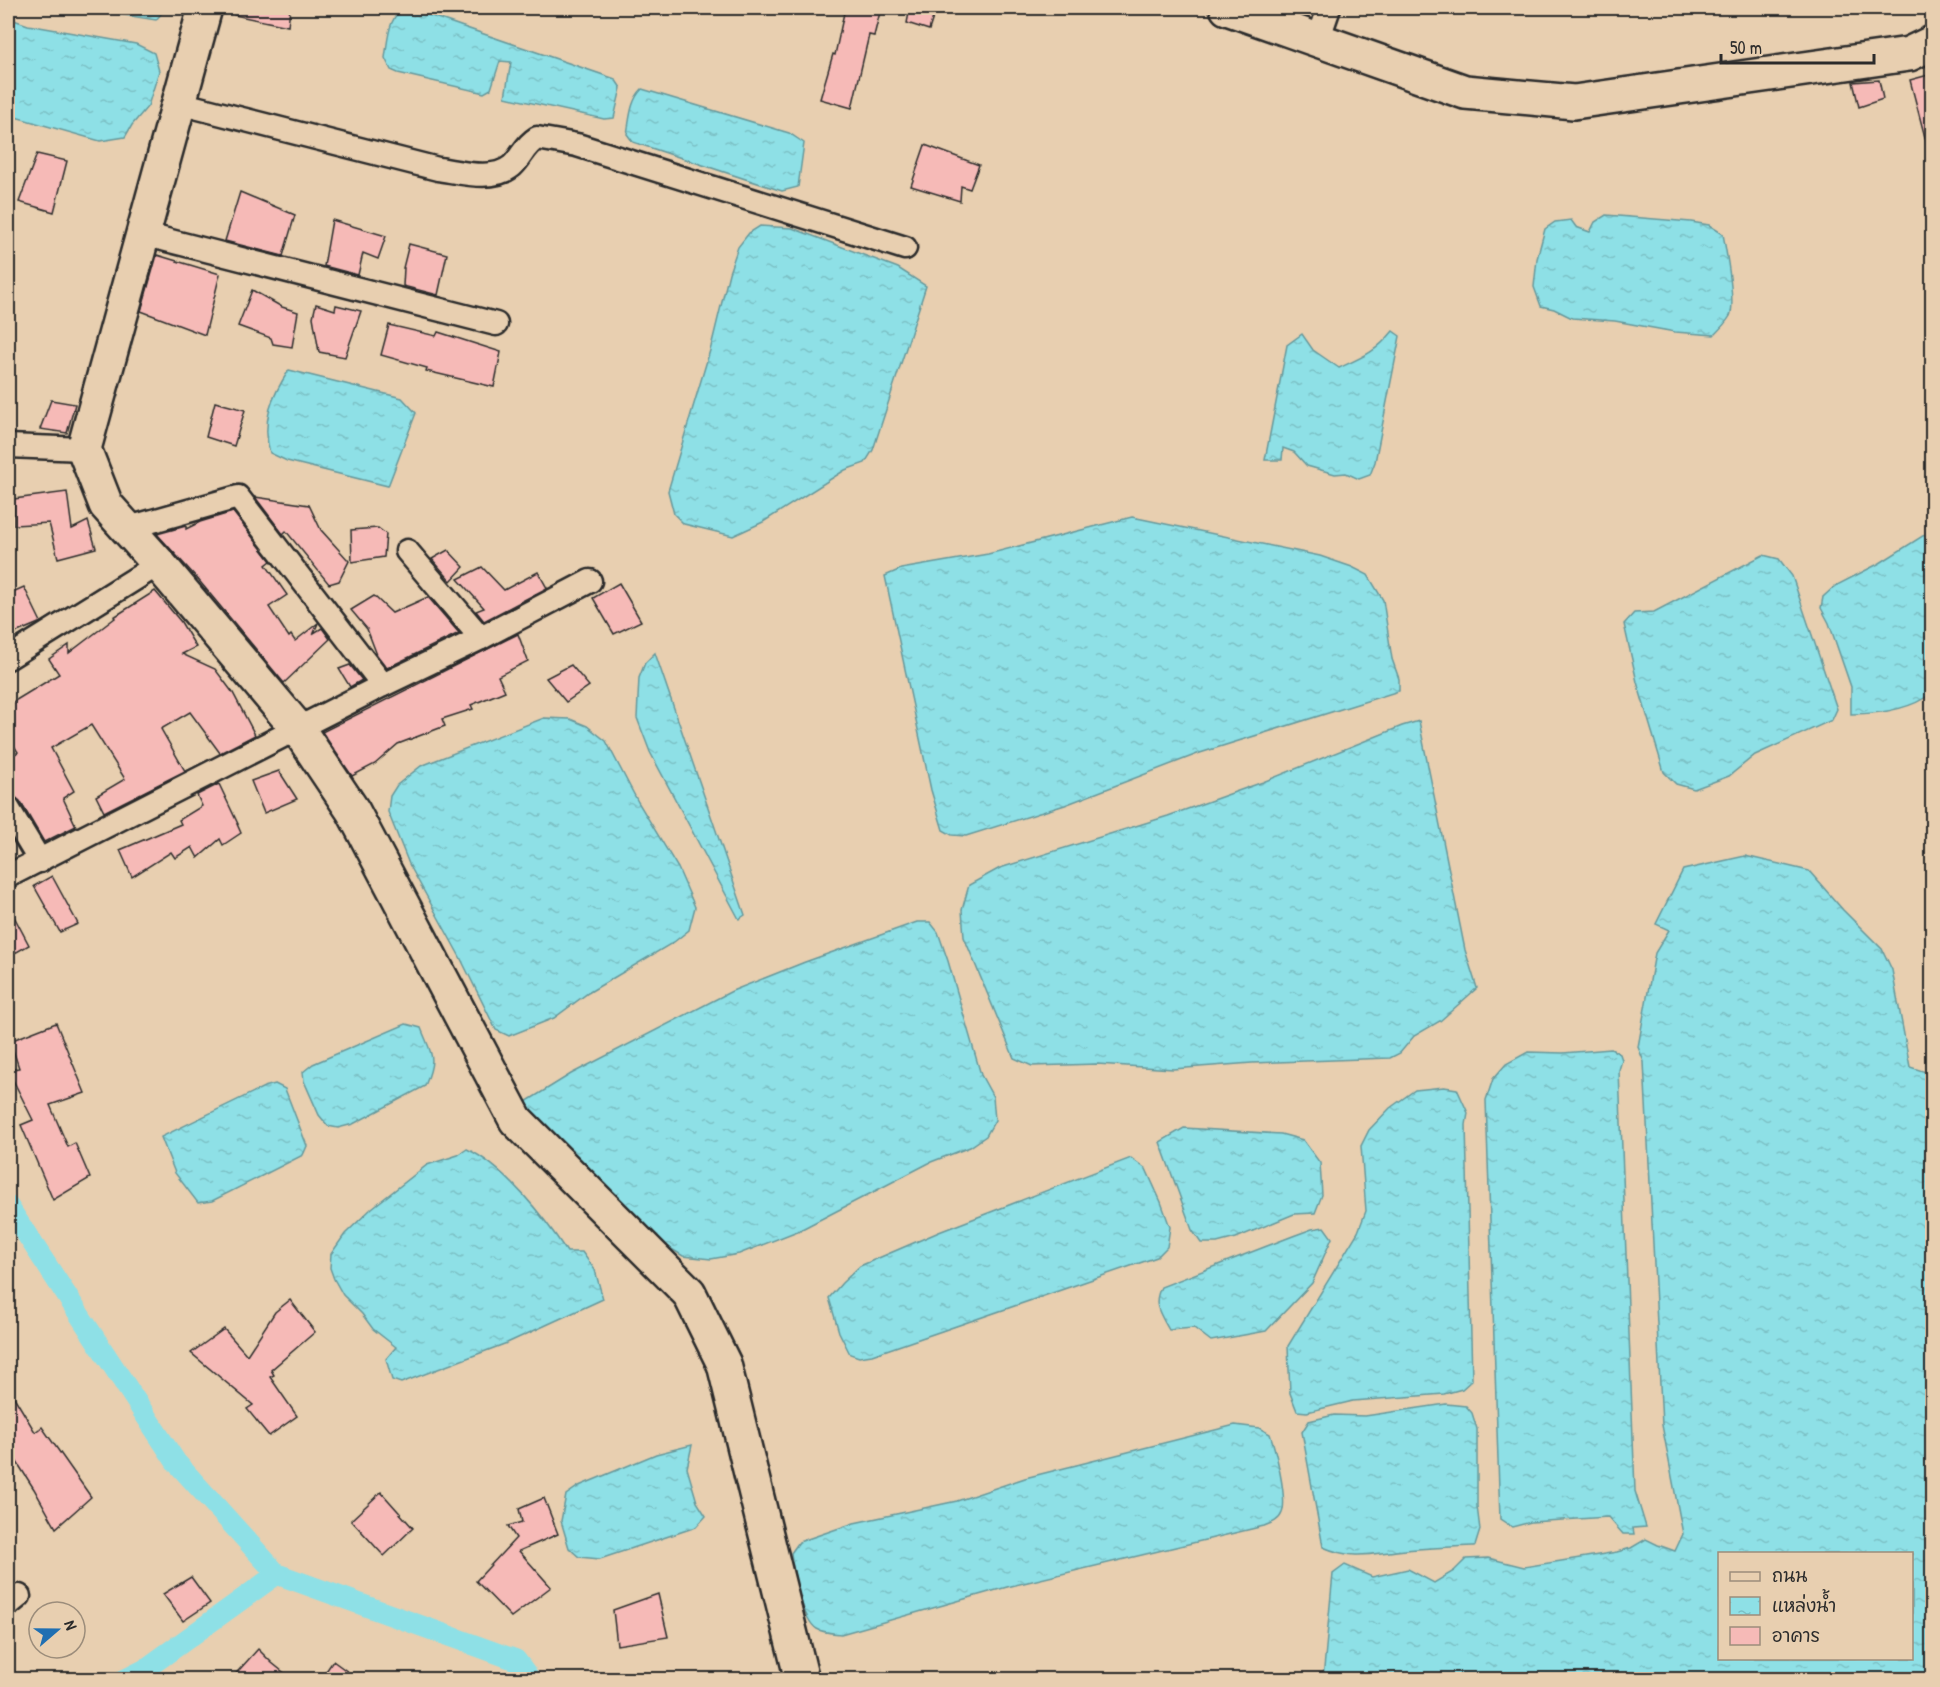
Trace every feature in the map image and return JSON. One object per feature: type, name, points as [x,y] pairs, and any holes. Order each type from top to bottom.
[{"type":"street","points":[[205,8],[84,449],[106,504],[298,729],[353,811],[516,1120],[689,1293],[723,1364],[802,1680]]},
{"type":"street","points":[[1227,8],[1465,92],[1574,102],[1909,54],[1932,43]]},
{"type":"street","points":[[1318,40],[1329,8]]},
{"type":"street","points":[[179,103],[438,169],[479,174],[500,173],[513,165],[522,151],[537,138],[577,145],[905,248]]},
{"type":"street","points":[[143,234],[496,324]]},
{"type":"street","points":[[8,446],[84,449]]},
{"type":"street","points":[[128,528],[238,497],[383,685]]},
{"type":"street","points":[[407,551],[481,638]]},
{"type":"street","points":[[8,658],[159,564]]},
{"type":"street","points":[[8,876],[590,581]]},
{"type":"street","points":[[8,808],[40,861]]},
{"type":"water","points":[[80,8],[166,8],[156,20]]},
{"type":"water","points":[[408,8],[615,79],[621,88],[614,118],[604,119],[505,97],[511,62],[500,61],[491,89],[484,93],[391,70],[385,58],[388,35],[396,15]]},
{"type":"water","points":[[8,18],[28,25],[136,44],[154,53],[159,71],[148,106],[125,137],[100,141],[8,115]]},
{"type":"water","points":[[642,89],[789,133],[804,143],[798,187],[782,191],[633,142],[627,134],[630,116],[635,99]]},
{"type":"water","points":[[1606,215],[1691,222],[1709,225],[1723,234],[1730,276],[1732,309],[1728,319],[1714,335],[1675,332],[1615,321],[1572,318],[1554,309],[1541,306],[1534,287],[1537,259],[1545,229],[1555,222],[1571,220],[1576,227],[1590,232],[1595,222]]},
{"type":"water","points":[[760,226],[792,228],[898,268],[926,286],[873,450],[865,463],[845,470],[763,522],[733,536],[684,524],[674,514],[668,491],[738,247],[749,233]]},
{"type":"water","points":[[1393,331],[1400,336],[1375,462],[1370,475],[1359,479],[1346,473],[1335,474],[1307,466],[1294,452],[1283,448],[1282,460],[1265,460],[1287,345],[1302,334],[1313,350],[1339,368],[1369,353]]},
{"type":"water","points":[[289,370],[402,398],[416,413],[388,486],[287,461],[270,453],[267,430],[270,409]]},
{"type":"water","points":[[1132,517],[1320,556],[1368,575],[1383,600],[1392,659],[1399,679],[1399,691],[1200,753],[1065,805],[966,836],[952,835],[943,830],[931,790],[885,576],[901,569],[988,554]]},
{"type":"water","points":[[1932,530],[1932,693],[1923,699],[1894,710],[1851,714],[1851,687],[1829,623],[1821,608],[1823,597],[1835,586],[1880,563]]},
{"type":"water","points":[[1763,555],[1779,559],[1792,576],[1837,709],[1832,720],[1755,755],[1729,776],[1694,789],[1676,784],[1664,772],[1637,682],[1624,624],[1634,613],[1654,612]]},
{"type":"water","points":[[655,653],[745,915],[739,919],[650,752],[637,718],[639,678],[645,663]]},
{"type":"water","points":[[544,718],[570,719],[587,726],[606,741],[638,802],[678,868],[695,907],[689,930],[674,942],[588,993],[554,1018],[509,1036],[496,1030],[460,957],[409,864],[388,812],[390,796],[397,785],[421,766]]},
{"type":"water","points":[[1419,721],[1465,950],[1477,988],[1440,1021],[1414,1036],[1400,1053],[1390,1058],[1252,1063],[1173,1069],[1097,1064],[1032,1066],[1014,1058],[964,937],[962,910],[969,885],[1000,868],[1168,816],[1263,782]]},
{"type":"water","points":[[1745,856],[1809,871],[1843,910],[1882,949],[1892,970],[1910,1067],[1932,1074],[1932,1679],[1323,1679],[1333,1574],[1345,1565],[1372,1577],[1408,1569],[1434,1583],[1454,1571],[1466,1559],[1488,1558],[1524,1567],[1617,1552],[1631,1548],[1646,1539],[1675,1551],[1683,1534],[1662,1425],[1644,1062],[1638,1047],[1655,953],[1669,930],[1656,924],[1683,870]]},
{"type":"water","points":[[917,922],[930,922],[938,932],[981,1075],[993,1097],[995,1120],[986,1136],[970,1147],[931,1162],[800,1230],[739,1254],[711,1259],[683,1256],[660,1242],[536,1121],[524,1103],[571,1074],[732,991]]},
{"type":"water","points":[[406,1024],[421,1028],[432,1056],[425,1086],[353,1124],[338,1128],[328,1126],[319,1115],[304,1081],[303,1072],[313,1064]]},
{"type":"water","points":[[1611,1049],[1620,1054],[1622,1060],[1619,1070],[1635,1491],[1646,1527],[1633,1528],[1634,1534],[1623,1534],[1608,1517],[1531,1522],[1512,1527],[1500,1519],[1486,1100],[1493,1079],[1506,1064],[1528,1052],[1563,1053]]},
{"type":"water","points":[[275,1084],[285,1089],[307,1146],[303,1155],[212,1201],[198,1203],[175,1173],[161,1137],[264,1087]]},
{"type":"water","points":[[1444,1087],[1457,1089],[1468,1113],[1466,1125],[1472,1380],[1462,1389],[1444,1394],[1353,1401],[1307,1412],[1297,1411],[1290,1393],[1288,1346],[1358,1232],[1366,1211],[1361,1146],[1369,1130],[1390,1108],[1415,1090]]},
{"type":"water","points":[[1184,1128],[1281,1134],[1303,1140],[1320,1163],[1322,1195],[1315,1213],[1294,1214],[1236,1238],[1217,1243],[1201,1243],[1192,1230],[1160,1142]]},
{"type":"water","points":[[467,1149],[495,1168],[523,1194],[567,1252],[582,1252],[595,1270],[603,1299],[507,1343],[401,1383],[392,1380],[386,1359],[396,1347],[373,1329],[343,1295],[330,1268],[331,1254],[345,1234],[372,1208],[427,1165],[458,1155]]},
{"type":"water","points":[[1131,1158],[1146,1169],[1170,1227],[1167,1247],[1157,1257],[872,1355],[859,1357],[850,1354],[839,1332],[829,1298],[860,1266],[939,1232]]},
{"type":"water","points":[[1324,1227],[1332,1238],[1312,1283],[1266,1331],[1211,1341],[1194,1328],[1169,1330],[1157,1304],[1161,1287],[1312,1229]]},
{"type":"water","points":[[1446,1404],[1466,1406],[1472,1413],[1477,1429],[1477,1506],[1480,1530],[1475,1546],[1414,1549],[1364,1555],[1345,1554],[1323,1547],[1302,1432],[1309,1421],[1334,1415],[1365,1416]]},
{"type":"water","points":[[1235,1425],[1259,1428],[1270,1434],[1278,1461],[1283,1497],[1282,1513],[1272,1523],[1007,1587],[841,1634],[817,1629],[807,1616],[799,1594],[791,1553],[799,1542],[854,1523],[957,1501],[1025,1478]]},
{"type":"water","points":[[692,1445],[687,1468],[697,1502],[706,1516],[696,1527],[600,1559],[579,1557],[569,1548],[561,1521],[566,1495],[579,1486],[656,1454]]},
{"type":"building","points":[[234,8],[290,8],[288,26],[234,15]]},
{"type":"building","points":[[845,8],[868,8],[880,12],[874,36],[869,35],[852,108],[820,99],[833,54],[835,55]]},
{"type":"building","points":[[910,8],[936,8],[929,30],[907,23]]},
{"type":"building","points":[[1932,74],[1932,144],[1927,145],[1910,80]]},
{"type":"building","points":[[1879,80],[1883,99],[1859,107],[1853,82]]},
{"type":"building","points":[[925,145],[979,165],[970,189],[961,186],[960,201],[911,186]]},
{"type":"building","points":[[37,154],[67,161],[54,212],[19,202]]},
{"type":"building","points":[[240,192],[295,215],[283,256],[225,241]]},
{"type":"building","points":[[332,220],[386,236],[378,259],[363,253],[358,275],[324,266]]},
{"type":"building","points":[[409,244],[447,254],[438,295],[403,286],[403,268]]},
{"type":"building","points":[[157,255],[220,274],[205,335],[141,311]]},
{"type":"building","points":[[252,290],[282,307],[298,312],[292,347],[273,344],[271,338],[238,326]]},
{"type":"building","points":[[316,304],[335,310],[336,305],[361,311],[345,357],[319,352],[313,317]]},
{"type":"building","points":[[389,325],[436,336],[438,332],[501,352],[494,387],[426,371],[427,368],[381,355]]},
{"type":"building","points":[[51,400],[75,404],[67,433],[40,429]]},
{"type":"building","points":[[215,402],[245,410],[234,446],[206,437]]},
{"type":"building","points":[[67,492],[72,529],[88,521],[96,548],[58,558],[49,523],[14,525],[14,499]]},
{"type":"building","points":[[255,497],[309,505],[321,530],[349,561],[339,581],[329,584],[286,531],[283,534]]},
{"type":"building","points":[[233,512],[271,561],[266,565],[287,595],[269,607],[289,637],[291,635],[295,641],[318,623],[314,633],[322,628],[330,639],[284,683],[157,534],[186,526],[186,529],[200,522]]},
{"type":"building","points":[[378,528],[386,534],[384,557],[352,562],[351,530]]},
{"type":"building","points":[[448,550],[464,567],[451,581],[432,559]]},
{"type":"building","points":[[482,567],[504,590],[538,572],[547,588],[484,621],[476,611],[484,608],[458,579]]},
{"type":"building","points":[[619,583],[641,621],[614,634],[593,598]]},
{"type":"building","points":[[24,587],[41,622],[8,636],[8,594]]},
{"type":"building","points":[[155,591],[181,622],[196,647],[182,654],[215,669],[233,693],[255,735],[220,753],[190,712],[161,729],[185,771],[104,812],[96,796],[125,779],[91,725],[51,748],[74,791],[63,798],[76,826],[44,842],[20,801],[8,795],[8,759],[18,752],[8,736],[8,705],[59,674],[49,659],[69,645],[69,653],[114,617]]},
{"type":"building","points":[[374,596],[392,613],[428,597],[459,633],[387,668],[377,655],[367,629],[351,610]]},
{"type":"building","points":[[518,634],[528,661],[498,676],[505,691],[471,705],[473,709],[442,719],[445,726],[398,744],[375,764],[352,776],[322,732]]},
{"type":"building","points":[[350,665],[362,680],[350,687],[339,669]]},
{"type":"building","points":[[571,665],[589,686],[566,702],[546,678]]},
{"type":"building","points":[[279,771],[297,799],[264,813],[251,781]]},
{"type":"building","points":[[219,784],[241,833],[223,845],[220,839],[198,858],[192,847],[175,858],[171,852],[132,877],[120,850],[181,824],[179,820],[202,806],[197,795]]},
{"type":"building","points":[[52,876],[78,924],[60,932],[34,886]]},
{"type":"building","points":[[8,905],[29,945],[8,957]]},
{"type":"building","points":[[56,1023],[85,1093],[50,1105],[68,1147],[75,1143],[90,1178],[53,1200],[21,1125],[33,1120],[8,1070],[19,1068],[10,1041]]},
{"type":"building","points":[[290,1300],[315,1332],[271,1370],[274,1375],[270,1377],[297,1416],[269,1436],[247,1409],[253,1405],[191,1353],[224,1329],[247,1355],[275,1312]]},
{"type":"building","points":[[8,1387],[35,1432],[42,1427],[91,1497],[56,1528],[8,1448]]},
{"type":"building","points":[[381,1492],[413,1528],[384,1556],[351,1520]]},
{"type":"building","points":[[544,1498],[558,1534],[519,1551],[551,1587],[511,1617],[476,1581],[516,1538],[508,1526],[522,1522],[519,1509]]},
{"type":"building","points":[[191,1577],[210,1603],[183,1621],[163,1594]]},
{"type":"building","points":[[658,1594],[668,1637],[617,1645],[613,1610]]},
{"type":"building","points":[[258,1649],[272,1663],[293,1680],[230,1680]]},
{"type":"building","points":[[333,1661],[359,1680],[320,1680]]},
{"type":"waterway","points":[[8,1206],[176,1462],[277,1574],[516,1660],[531,1680]]},
{"type":"waterway","points":[[124,1680],[144,1670],[277,1574]]}]
